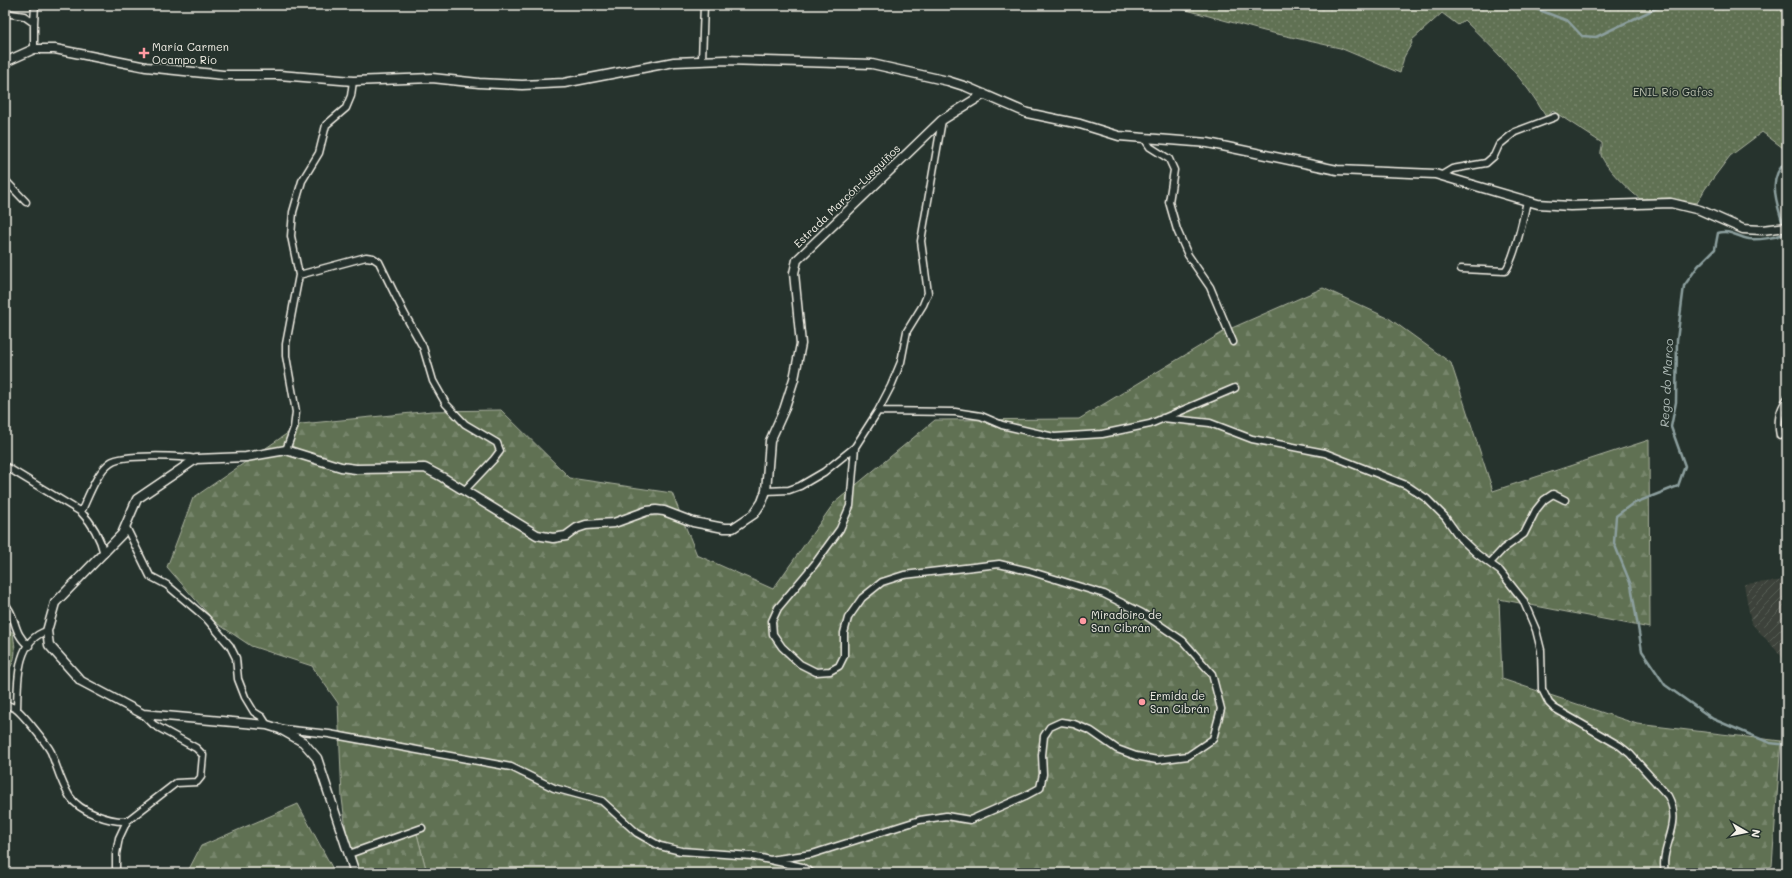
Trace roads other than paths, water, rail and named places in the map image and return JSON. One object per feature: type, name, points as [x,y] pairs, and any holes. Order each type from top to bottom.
[{"type":"street","points":[[34,49],[36,5]]},
{"type":"street","points":[[702,60],[704,5]]},
{"type":"street","points":[[5,13],[24,16],[34,23]]},
{"type":"street","points":[[5,62],[34,49],[55,49],[146,67],[223,75],[280,75],[353,81],[432,78],[478,83],[522,85],[564,83],[674,62],[702,60],[872,64],[948,81],[984,94],[1027,113],[1080,124],[1119,136],[1218,145],[1255,154],[1344,170],[1413,172],[1442,175],[1538,204],[1570,206],[1671,203],[1700,210],[1743,229],[1762,230],[1787,227]]},
{"type":"street","points":[[286,450],[294,428],[296,412],[286,356],[286,344],[299,275],[290,236],[293,212],[302,181],[319,154],[326,125],[346,108],[351,96],[353,81]]},
{"type":"street","name":"Estrada Marcón-Lusquiños","points":[[196,459],[246,457],[286,450],[341,467],[356,469],[425,468],[538,535],[553,538],[566,536],[577,528],[614,523],[646,511],[656,510],[711,527],[733,528],[754,514],[762,502],[766,491],[770,441],[784,410],[801,344],[794,273],[798,260],[942,120],[984,94]]},
{"type":"street","points":[[1442,175],[1452,169],[1486,163],[1494,156],[1499,145],[1514,132],[1554,117]]},
{"type":"street","points":[[766,491],[789,490],[800,486],[824,472],[855,447],[878,411],[901,362],[907,331],[923,305],[928,293],[921,241],[942,120]]},
{"type":"street","points":[[1144,138],[1150,146],[1169,159],[1174,170],[1169,202],[1177,230],[1188,255],[1210,287],[1233,342]]},
{"type":"street","points":[[5,180],[26,202]]},
{"type":"street","points":[[1461,269],[1505,272],[1509,266],[1527,201]]},
{"type":"street","points":[[299,275],[366,257],[373,258],[379,262],[404,313],[424,347],[434,381],[446,404],[465,424],[497,443],[500,451],[464,491]]},
{"type":"street","points":[[878,411],[955,412],[981,416],[1002,425],[1054,437],[1102,434],[1150,424],[1235,388]]},
{"type":"street","points":[[1780,436],[1777,421],[1787,399]]},
{"type":"street","points":[[1163,418],[1210,423],[1252,439],[1325,453],[1406,485],[1427,499],[1445,517],[1467,545],[1500,571],[1517,591],[1528,609],[1541,650],[1542,689],[1548,703],[1554,708],[1620,746],[1630,754],[1668,796],[1672,804],[1674,823],[1664,863],[1665,873]]},
{"type":"street","points":[[770,860],[812,854],[920,820],[946,816],[970,820],[1025,796],[1040,788],[1043,774],[1042,755],[1044,736],[1050,727],[1061,722],[1074,724],[1091,731],[1117,749],[1136,756],[1157,760],[1188,756],[1213,739],[1221,709],[1212,674],[1183,641],[1142,613],[1104,594],[1029,571],[999,564],[904,575],[882,582],[862,598],[848,618],[844,633],[844,656],[839,666],[830,671],[816,672],[800,664],[782,647],[773,634],[772,621],[778,608],[814,565],[840,529],[850,506],[855,447]]},
{"type":"street","points":[[182,456],[182,468]]},
{"type":"street","points":[[81,512],[102,472],[111,461],[138,457],[182,456],[196,459]]},
{"type":"street","points":[[116,873],[116,854],[119,838],[128,821],[176,783],[197,782],[202,777],[203,755],[196,748],[154,725],[143,714],[80,681],[49,645],[47,634],[55,603],[122,534],[137,499],[196,459]]},
{"type":"street","points":[[5,466],[81,512],[91,522],[100,540],[104,554]]},
{"type":"street","points":[[1490,563],[1503,549],[1524,534],[1536,510],[1544,500],[1553,494],[1565,500]]},
{"type":"street","points":[[126,527],[150,576],[167,585],[206,618],[230,646],[236,658],[238,679],[245,697],[254,712],[262,717],[267,725]]},
{"type":"street","points":[[5,604],[9,608],[20,638],[30,643]]},
{"type":"street","points":[[17,709],[18,669],[24,653],[36,635],[47,634]]},
{"type":"street","points":[[5,704],[17,709],[50,751],[71,798],[99,817],[118,822],[128,821]]},
{"type":"street","points":[[143,714],[267,725],[280,729],[329,734],[510,767],[554,788],[602,801],[637,833],[660,846],[681,851],[752,856],[802,867],[812,873]]},
{"type":"street","points":[[280,729],[303,742],[317,758],[355,873]]},
{"type":"street","points":[[118,822],[124,829]]},
{"type":"street","points":[[348,854],[422,828]]},
{"type":"waterway","points":[[1526,5],[1568,21],[1582,36],[1596,37],[1663,5]]},
{"type":"waterway","points":[[1786,5],[1787,10]]},
{"type":"waterway","name":"Rego do Marco","points":[[1782,221],[1777,205],[1775,181],[1781,167],[1787,161]]},
{"type":"waterway","name":"Rego do Marco","points":[[1784,234],[1771,238],[1749,239],[1726,232],[1718,233],[1715,249],[1698,266],[1684,286],[1677,340],[1676,402],[1671,427],[1685,466],[1678,486],[1632,504],[1616,516],[1614,543],[1631,585],[1642,651],[1665,685],[1713,719],[1770,743],[1787,745]]},
{"type":"place","name":"María Carmen Ocampo Río","points":[[144,53]]},
{"type":"place","name":"Miradoiro de San Cibrán","points":[[1083,621]]},
{"type":"place","name":"Ermida de San Cibrán","points":[[1142,702]]},
{"type":"park label","name":"ENIL Río Gafos","points":[[1673,92]]}]
